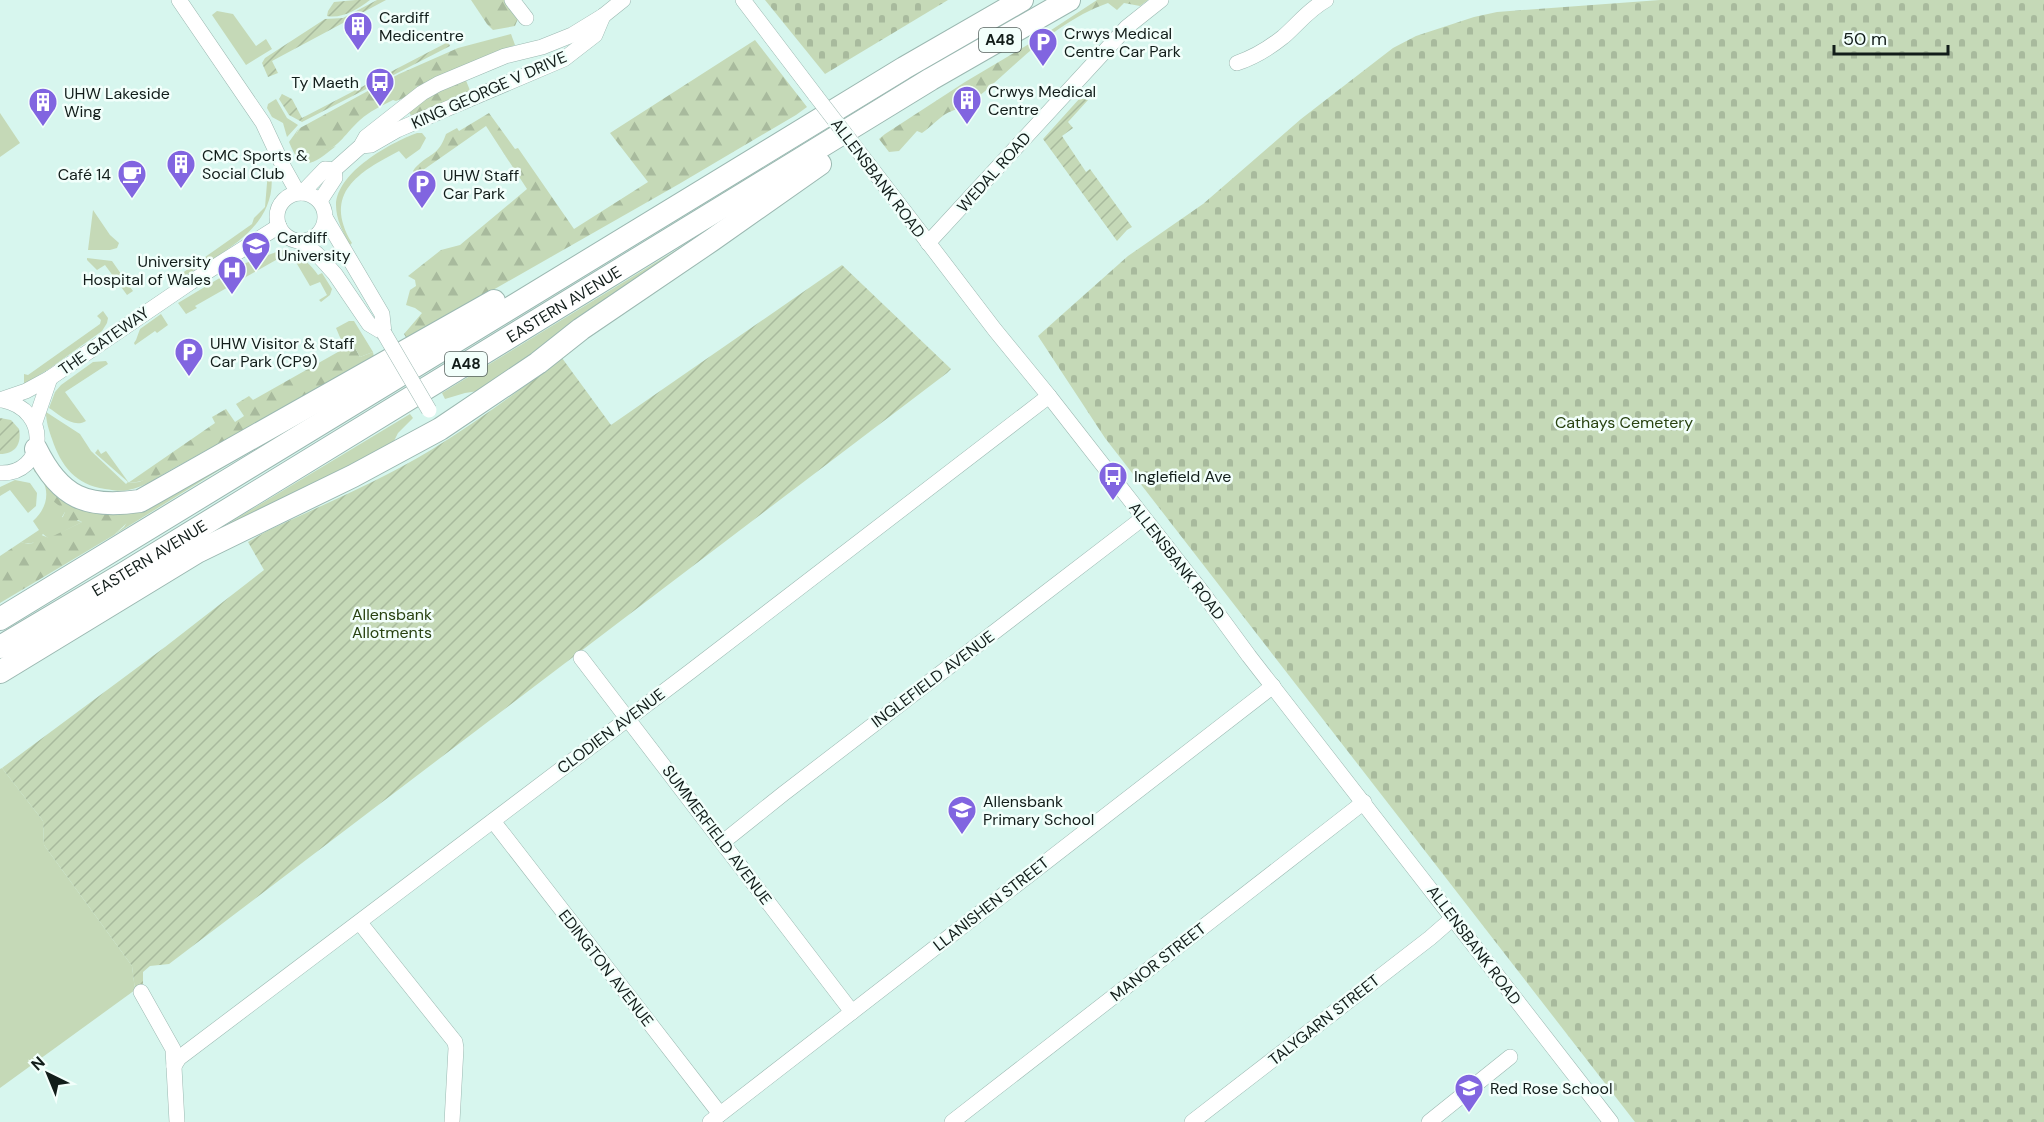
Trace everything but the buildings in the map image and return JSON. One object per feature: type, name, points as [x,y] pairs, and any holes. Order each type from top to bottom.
[{"type":"highway","name":"EASTERN AVENUE","points":[[0,619],[904,68],[1023,0]]},
{"type":"highway","name":"EASTERN AVENUE","points":[[0,647],[931,80],[1069,0]]},
{"type":"highway","points":[[0,672],[197,552],[416,444],[435,419],[538,363],[581,329],[886,119],[931,80]]},
{"type":"highway","points":[[36,449],[44,466],[58,483],[76,496],[98,504],[114,505],[140,501],[567,261],[614,244]]},
{"type":"street","points":[[179,0],[263,123],[284,168],[300,193]]},
{"type":"street","points":[[512,0],[526,18]]},
{"type":"street","name":"KING GEORGE V DRIVE","points":[[300,193],[326,169],[334,170],[361,146],[366,136],[422,93],[505,56],[542,47],[572,35],[603,16],[623,0]]},
{"type":"street","name":"ALLENSBANK ROAD","points":[[743,0],[995,330],[1049,396],[1611,1122]]},
{"type":"street","name":"WEDAL ROAD","points":[[928,243],[1119,35],[1136,18],[1161,0]]},
{"type":"street","points":[[1237,63],[1261,54],[1282,38],[1307,5],[1326,0]]},
{"type":"street","name":"KING GEORGE V DRIVE","points":[[361,146],[371,145],[398,130],[564,59],[595,34],[603,16]]},
{"type":"street","name":"KING GEORGE V DRIVE","points":[[320,201],[335,178],[334,170]]},
{"type":"street","points":[[326,219],[315,238],[301,241],[284,235],[279,226],[278,212],[281,204],[292,194],[310,194],[320,201],[326,219],[382,314],[384,333],[435,419]]},
{"type":"street","name":"THE GATEWAY","points":[[1,400],[26,391],[50,378],[191,282],[279,226]]},
{"type":"street","points":[[301,241],[317,254],[335,274],[369,324],[384,333]]},
{"type":"street","name":"THE GATEWAY","points":[[35,422],[50,378]]},
{"type":"street","name":"CLODIEN AVENUE","points":[[174,1065],[178,1058],[493,821],[1049,396]]},
{"type":"street","name":"THE GATEWAY","points":[[1,400],[19,405],[29,413],[35,422],[38,439],[36,449]]},
{"type":"street","points":[[2,475],[24,466],[36,449]]},
{"type":"street","name":"INGLEFIELD AVENUE","points":[[723,842],[1143,518]]},
{"type":"street","name":"SUMMERFIELD AVENUE","points":[[581,657],[852,1012]]},
{"type":"street","name":"LLANISHEN STREET","points":[[715,1118],[1273,686]]},
{"type":"street","name":"MANOR STREET","points":[[952,1122],[1364,802]]},
{"type":"street","name":"EDINGTON AVENUE","points":[[493,821],[715,1118]]},
{"type":"street","name":"TALYGARN STREET","points":[[1192,1122],[1453,918]]},
{"type":"street","points":[[360,922],[455,1042],[452,1122]]},
{"type":"street","points":[[141,992],[173,1049],[177,1122]]},
{"type":"street","points":[[1429,1122],[1510,1057]]},
{"type":"green space","points":[[370,0],[344,15],[327,16],[334,2]]},
{"type":"green space","points":[[377,0],[386,0],[272,61],[278,73],[268,77],[262,63],[265,58],[325,19],[343,18]]},
{"type":"green space","points":[[471,0],[507,0],[519,16],[515,26],[493,30]]},
{"type":"green space","points":[[765,0],[948,0],[825,74]]},
{"type":"green space","points":[[1097,0],[1148,0],[1140,6],[1124,3],[1117,10],[1108,3],[1074,19],[1042,42],[976,98],[944,115],[922,133],[917,131],[899,151],[889,152],[879,139],[965,82]]},
{"type":"green space","name":"Cathays Cemetery","points":[[1660,0],[2044,0],[2044,1122],[1635,1122],[1105,438],[1038,336],[1128,256],[1203,204],[1301,119],[1393,48],[1416,36],[1497,12]]},
{"type":"green space","points":[[217,11],[233,14],[256,46],[266,39],[272,49],[246,65],[212,15]]},
{"type":"green space","points":[[511,34],[515,45],[461,67],[458,48]]},
{"type":"green space","points":[[755,40],[807,107],[679,184],[407,339],[404,334],[422,313],[406,305],[410,290],[416,286],[415,280],[408,276],[441,250],[460,245],[527,189],[486,126],[416,175],[413,171],[415,168],[440,147],[446,134],[457,128],[459,131],[489,113],[515,149],[518,148],[574,229],[648,182],[610,133]]},
{"type":"green space","points":[[448,42],[450,46],[302,122],[289,115],[279,99],[282,94],[292,99],[302,118]]},
{"type":"green space","points":[[458,48],[467,53],[465,64],[406,97],[393,100],[372,111],[334,146],[320,150],[297,144],[296,134],[300,128],[399,74]]},
{"type":"green space","points":[[465,78],[471,93],[413,118],[408,111],[411,106]]},
{"type":"green space","points":[[1080,98],[1088,100],[1068,122],[1073,128],[1062,136],[1086,172],[1090,169],[1132,227],[1117,241],[1043,139]]},
{"type":"green space","points":[[276,99],[287,118],[298,125],[287,137],[283,123],[272,117],[267,108],[268,104]]},
{"type":"green space","points":[[0,113],[20,143],[0,157]]},
{"type":"green space","points":[[299,128],[296,134],[324,150],[336,146],[321,158],[304,163],[289,142]]},
{"type":"green space","points":[[417,133],[422,133],[426,138],[420,149],[406,159],[399,151],[371,167],[349,186],[343,197],[341,210],[344,226],[352,243],[350,245],[340,226],[336,210],[339,193],[345,181],[355,170],[380,151]]},
{"type":"green space","points":[[268,171],[271,171],[271,191],[266,208],[257,223],[231,247],[183,277],[181,274],[252,224],[254,218],[265,207]]},
{"type":"green space","points":[[93,210],[110,235],[119,243],[117,248],[88,250]]},
{"type":"green space","points":[[699,236],[702,240],[478,391],[445,399],[442,393]]},
{"type":"green space","points":[[282,250],[290,252],[195,306],[197,308],[186,314],[178,303],[243,264]]},
{"type":"green space","points":[[290,252],[307,262],[318,275],[322,273],[332,289],[330,295],[321,302],[319,300],[327,295],[320,282],[310,286]]},
{"type":"green space","points":[[87,258],[112,261],[133,291],[127,295],[105,265],[97,270]]},
{"type":"green space","name":"Allensbank Allotments","points":[[842,265],[951,369],[169,964],[150,966],[143,972],[143,984],[135,990],[132,966],[44,845],[43,821],[2,768],[264,570],[248,542],[431,450],[498,406],[562,358],[611,425]]},
{"type":"green space","points":[[103,311],[108,318],[102,331],[24,384],[24,374],[28,375],[100,324],[101,320],[97,316]]},
{"type":"green space","points":[[161,314],[168,325],[135,345],[140,329]]},
{"type":"green space","points":[[349,321],[354,321],[373,352],[360,357],[349,337],[342,342],[336,328]]},
{"type":"green space","points":[[349,337],[360,357],[373,352],[374,357],[180,465],[148,479],[128,483],[215,423],[212,417],[226,409],[235,422],[244,416],[236,404],[249,396],[253,400],[345,348],[342,342]]},
{"type":"green space","points":[[106,361],[108,364],[65,392],[86,421],[71,422],[49,408],[55,392],[61,385],[93,362]]},
{"type":"green space","points":[[46,412],[80,434],[91,451],[126,484],[128,482],[95,453],[98,449],[101,454],[106,451],[129,483],[139,482],[178,465],[148,483],[125,491],[95,487],[78,479],[65,466],[56,449]]},
{"type":"green space","points":[[312,413],[114,535],[124,527],[134,510]]},
{"type":"green space","points":[[410,414],[413,418],[398,433],[392,445],[113,593]]},
{"type":"green space","points":[[0,418],[11,420],[19,429],[20,434],[16,447],[5,454],[0,454]]},
{"type":"green space","points":[[36,468],[65,506],[62,517],[82,522],[49,539],[43,534],[28,544],[21,542],[39,530],[33,521],[42,509],[46,496],[44,483],[34,471]]},
{"type":"green space","points":[[15,480],[30,483],[37,493],[36,506],[28,513],[10,490],[0,496],[0,487]]},
{"type":"green space","points":[[50,489],[134,510],[130,520],[114,535],[0,603],[0,556],[21,542],[33,543],[39,534],[49,538],[82,522],[78,520],[73,524],[65,524],[61,521],[65,506],[62,508],[53,501]]},
{"type":"green space","points":[[2,768],[43,821],[44,845],[132,966],[135,990],[0,1088],[0,769]]},
{"type":"place","name":"Cardiff Medicentre","points":[[358,52]]},
{"type":"place","name":"Crwys Medical Centre Car Park","points":[[1043,68]]},
{"type":"place","name":"Ty Maeth","points":[[380,108]]},
{"type":"place","name":"Crwys Medical Centre","points":[[967,126]]},
{"type":"place","name":"UHW Lakeside Wing","points":[[43,128]]},
{"type":"place","name":"CMC Sports & Social Club","points":[[181,190]]},
{"type":"place","name":"Café 14","points":[[132,200]]},
{"type":"place","name":"UHW Staff Car Park","points":[[422,210]]},
{"type":"place","name":"Cardiff University","points":[[256,272]]},
{"type":"place","name":"University Hospital of Wales","points":[[232,296]]},
{"type":"place","name":"UHW Visitor & Staff Car Park (CP9)","points":[[189,378]]},
{"type":"place","name":"Inglefield Ave","points":[[1113,502]]},
{"type":"place","name":"Allensbank Primary School","points":[[962,836]]},
{"type":"place","name":"Red Rose School","points":[[1469,1114]]}]
